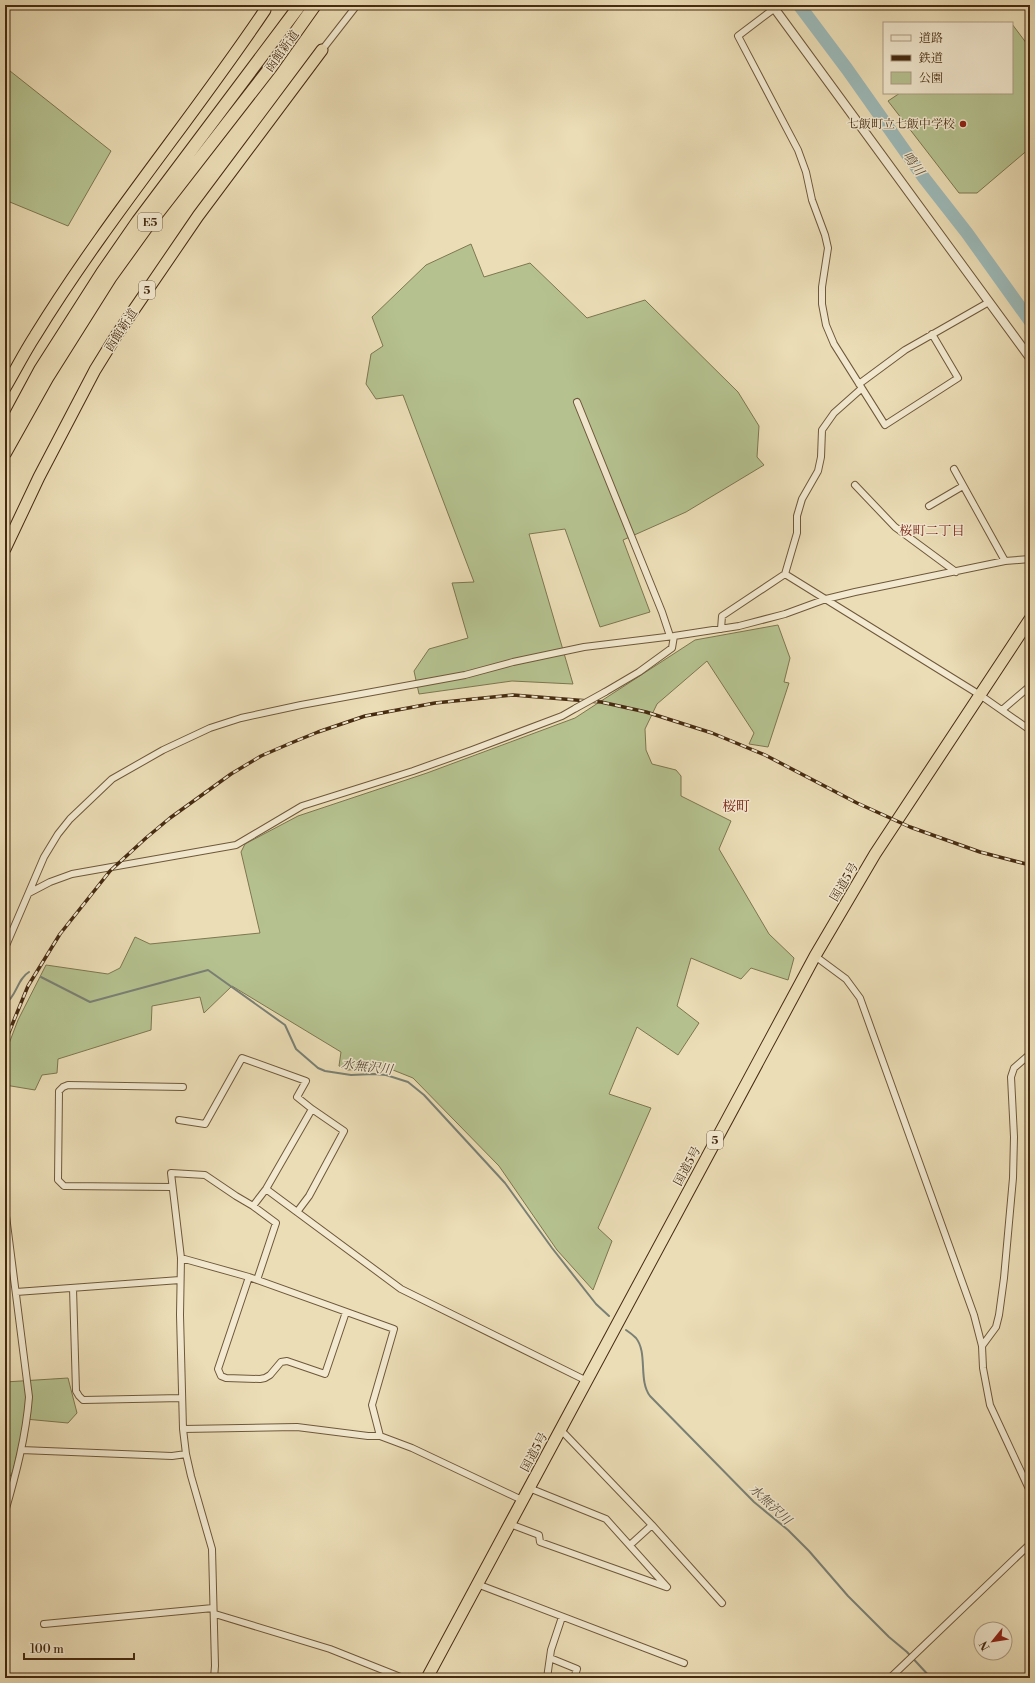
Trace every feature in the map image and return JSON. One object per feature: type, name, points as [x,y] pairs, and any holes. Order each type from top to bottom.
[{"type":"highway","name":"函館新道","points":[[5,435],[40,370],[102,273],[138,221],[300,5]]},
{"type":"highway","name":"函館新道","points":[[5,453],[47,378],[110,278],[146,228],[271,67],[315,5]]},
{"type":"highway","points":[[5,388],[34,336],[106,229],[226,67],[267,7]]},
{"type":"highway","name":"函館新道","points":[[5,549],[42,470],[95,370],[116,336],[198,216],[322,50]]},
{"type":"highway","name":"国道5号","points":[[427,1678],[745,1083],[815,956],[875,854],[1030,619]]},
{"type":"street","points":[[322,50],[357,5]]},
{"type":"street","points":[[932,334],[958,378],[884,425],[834,344],[826,325],[822,304],[822,287],[828,248],[825,235],[812,200],[804,165],[798,150],[738,36],[774,6],[1030,358]]},
{"type":"street","points":[[721,629],[722,616],[785,574],[797,533],[797,516],[802,499],[818,471],[821,457],[822,430],[834,413],[860,386],[905,350],[989,302]]},
{"type":"street","points":[[28,893],[50,882],[72,874],[236,845],[302,806],[413,771],[554,719],[639,672],[672,648],[672,636],[577,402]]},
{"type":"street","points":[[954,469],[1005,561]]},
{"type":"street","points":[[855,485],[895,527],[956,572]]},
{"type":"street","points":[[929,506],[963,486]]},
{"type":"street","points":[[5,948],[44,857],[58,834],[88,800],[112,779],[163,750],[210,728],[240,718],[466,675],[513,662],[577,648],[739,626],[785,614],[826,599],[881,586],[1005,561],[1030,558]]},
{"type":"street","points":[[785,574],[980,695],[1030,730]]},
{"type":"street","points":[[1002,710],[1030,686]]},
{"type":"street","points":[[815,956],[846,979],[860,998],[974,1315],[982,1346],[983,1368],[990,1405],[1030,1491]]},
{"type":"street","points":[[982,1346],[996,1327],[1003,1286],[1013,1178],[1014,1137],[1011,1077],[1014,1068],[1030,1054]]},
{"type":"street","points":[[179,1120],[205,1124],[242,1058],[306,1081],[297,1097],[344,1131],[309,1196],[297,1212]]},
{"type":"street","points":[[172,1187],[64,1186],[60,1184],[58,1180],[59,1091],[68,1085],[182,1087]]},
{"type":"street","points":[[253,1206],[266,1189],[312,1109]]},
{"type":"street","points":[[214,1678],[216,1666],[212,1549],[186,1454],[183,1429],[180,1258],[171,1173],[205,1175],[253,1206],[276,1223],[257,1280]]},
{"type":"street","points":[[266,1189],[401,1289],[587,1381]]},
{"type":"street","points":[[5,1208],[29,1397],[28,1418],[5,1512]]},
{"type":"street","points":[[180,1258],[249,1277],[394,1329],[372,1405],[380,1436]]},
{"type":"street","points":[[249,1277],[218,1370],[221,1376],[226,1378],[265,1378],[270,1375],[277,1364],[287,1361],[325,1374],[346,1312]]},
{"type":"street","points":[[16,1292],[180,1280]]},
{"type":"street","points":[[73,1288],[76,1391],[79,1396],[83,1400],[182,1398]]},
{"type":"street","points":[[183,1429],[297,1427],[368,1436],[380,1436],[412,1448],[522,1500]]},
{"type":"street","points":[[560,1429],[652,1525],[722,1603]]},
{"type":"street","points":[[21,1450],[172,1456],[186,1454]]},
{"type":"street","points":[[510,1524],[539,1535],[540,1542],[667,1587],[606,1519],[529,1488]]},
{"type":"street","points":[[630,1545],[652,1525]]},
{"type":"street","points":[[890,1678],[1030,1544]]},
{"type":"street","points":[[477,1584],[684,1663]]},
{"type":"street","points":[[44,1624],[214,1611],[330,1649],[403,1678]]},
{"type":"street","points":[[547,1678],[550,1650],[562,1617]]},
{"type":"street","points":[[550,1658],[577,1669],[574,1678]]},
{"type":"green space","points":[[1013,25],[1030,48],[1030,148],[977,193],[959,193],[888,101],[898,94],[1013,94]]},
{"type":"green space","points":[[5,67],[111,151],[68,226],[5,200]]},
{"type":"green space","points":[[471,244],[484,277],[530,263],[587,318],[645,300],[738,392],[759,426],[757,457],[764,465],[686,512],[623,540],[650,612],[600,627],[565,529],[529,534],[573,684],[512,681],[419,694],[414,671],[429,649],[468,638],[452,583],[474,582],[403,395],[376,399],[366,384],[371,354],[383,346],[372,317],[426,265]]},
{"type":"green space","points":[[778,625],[790,658],[784,682],[789,683],[768,747],[749,744],[754,733],[707,661],[657,704],[645,729],[646,750],[652,764],[676,770],[681,776],[681,796],[731,821],[719,849],[769,934],[794,958],[788,980],[751,968],[741,979],[691,958],[677,1006],[699,1023],[678,1055],[637,1027],[609,1094],[651,1108],[598,1228],[612,1241],[593,1290],[557,1250],[499,1166],[413,1078],[388,1068],[347,1070],[339,1066],[341,1052],[232,986],[204,1013],[200,997],[152,1006],[151,1030],[58,1059],[57,1073],[42,1075],[35,1090],[5,1085],[5,1054],[18,1020],[46,965],[108,974],[120,968],[135,937],[150,944],[260,933],[241,852],[245,844],[298,816],[427,773],[575,718],[695,640]]},
{"type":"green space","points":[[68,1378],[77,1413],[68,1423],[25,1419],[13,1471],[7,1482],[5,1481],[5,1382]]},
{"type":"waterway","name":"鳴川","points":[[799,5],[1030,321]]},
{"type":"waterway","name":"水無沢川","points":[[41,977],[90,1002],[208,970],[285,1025],[296,1049],[318,1068],[325,1071],[351,1075],[386,1075],[408,1082],[424,1095],[505,1183],[552,1248],[596,1304],[609,1316]]},
{"type":"waterway","name":"水無沢川","points":[[5,1004],[9,1001],[22,979],[29,972]]},
{"type":"waterway","name":"水無沢川","points":[[626,1330],[636,1338],[640,1344],[643,1359],[644,1382],[646,1390],[650,1396],[754,1502],[788,1530],[809,1551],[848,1596],[889,1637],[907,1652],[931,1678]]},
{"type":"railway","points":[[5,1042],[28,986],[60,934],[110,871],[170,818],[231,774],[261,756],[318,732],[365,716],[435,703],[513,695],[601,702],[646,712],[712,733],[765,755],[857,803],[910,827],[980,852],[1030,865]]},
{"type":"place","name":"七飯町立七飯中学校","points":[[963,124]]},
{"type":"district","name":"桜町二丁目","points":[[932,530]]},
{"type":"district","name":"桜町","points":[[736,806]]}]
